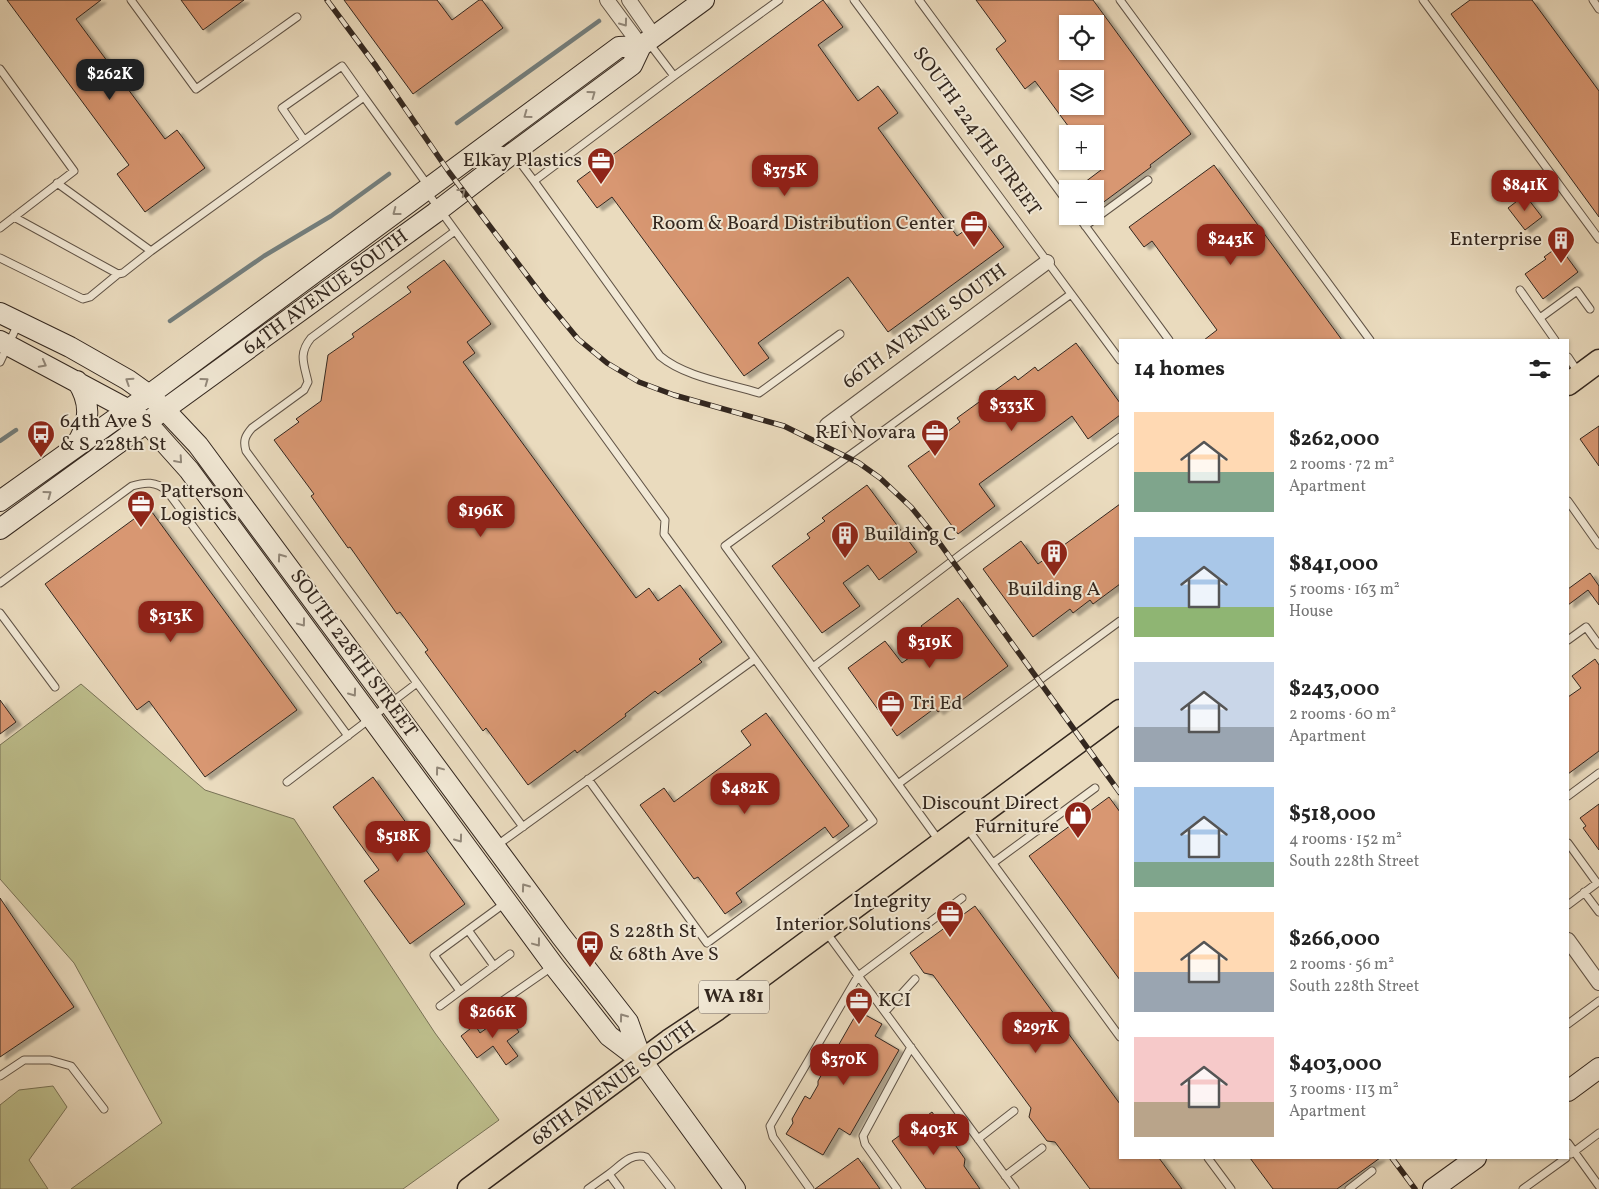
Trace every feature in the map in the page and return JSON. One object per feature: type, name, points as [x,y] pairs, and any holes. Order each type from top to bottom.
[{"type":"main road","name":"64TH AVENUE SOUTH","points":[[0,528],[440,210],[632,65],[648,41],[704,0]]},
{"type":"main road","name":"64TH AVENUE SOUTH","points":[[0,501],[149,395],[619,47],[648,41]]},
{"type":"main road","name":"SOUTH 228TH STREET","points":[[0,313],[70,347],[128,380],[149,395],[165,410],[213,463],[561,936],[628,1022],[642,1061],[733,1188]]},
{"type":"main road","name":"SOUTH 228TH STREET","points":[[3,350],[77,381],[147,423],[189,470],[506,902],[608,1036],[642,1061]]},
{"type":"main road","points":[[1572,372],[1599,361]]},
{"type":"main road","points":[[75,446],[82,436],[88,410],[83,390],[77,381]]},
{"type":"main road","name":"68TH AVENUE SOUTH","points":[[470,1189],[642,1061],[718,1009],[1119,712]]},
{"type":"main road","points":[[1569,1090],[1599,1068]]},
{"type":"main road","points":[[1436,1188],[1475,1159]]},
{"type":"street","points":[[607,0],[648,41]]},
{"type":"street","points":[[629,0],[648,41]]},
{"type":"street","name":"66TH AVENUE SOUTH","points":[[827,425],[1047,262]]},
{"type":"street","points":[[1569,941],[1599,983]]},
{"type":"lane","points":[[131,0],[196,89],[297,17]]},
{"type":"lane","points":[[534,181],[779,0]]},
{"type":"lane","name":"SOUTH 224TH STREET","points":[[854,0],[1119,359]]},
{"type":"lane","points":[[918,0],[1059,190]]},
{"type":"lane","points":[[1120,0],[1369,339]]},
{"type":"lane","points":[[1593,0],[1599,8]]},
{"type":"lane","points":[[1426,1],[1599,239]]},
{"type":"lane","points":[[648,41],[674,76]]},
{"type":"lane","points":[[304,140],[282,108],[342,66],[427,188],[440,210],[665,520],[664,534],[873,822],[707,943],[588,779]]},
{"type":"lane","points":[[0,69],[74,170],[0,228]]},
{"type":"lane","points":[[0,258],[83,299],[90,297],[118,274],[123,273],[364,97]]},
{"type":"lane","points":[[469,157],[500,150],[513,153],[660,356],[670,364],[685,371],[759,392],[840,334]]},
{"type":"lane","points":[[1148,180],[1085,226],[1168,339]]},
{"type":"lane","points":[[57,183],[151,251]]},
{"type":"lane","points":[[14,217],[118,274]]},
{"type":"lane","points":[[455,231],[311,338],[303,351],[308,382],[304,390],[252,428],[246,434],[244,442],[246,451],[523,826]]},
{"type":"lane","points":[[1520,290],[1555,339]]},
{"type":"lane","points":[[1540,318],[1577,291],[1590,309]]},
{"type":"lane","points":[[941,844],[725,546],[1071,294]]},
{"type":"lane","points":[[3,350],[19,322]]},
{"type":"lane","points":[[843,413],[859,435],[872,439]]},
{"type":"lane","points":[[813,667],[1119,438]]},
{"type":"lane","points":[[0,583],[132,486],[146,482],[161,485],[348,736]]},
{"type":"lane","points":[[1569,503],[1599,545]]},
{"type":"lane","points":[[0,613],[54,687]]},
{"type":"lane","points":[[898,784],[1119,623]]},
{"type":"lane","points":[[1569,639],[1586,627],[1599,645]]},
{"type":"lane","points":[[495,846],[755,659]]},
{"type":"lane","points":[[287,782],[417,683]]},
{"type":"lane","points":[[1569,795],[1599,773]]},
{"type":"lane","points":[[993,863],[1095,788]]},
{"type":"lane","points":[[966,826],[1119,1036]]},
{"type":"lane","points":[[1569,844],[1596,883],[1569,904]]},
{"type":"lane","points":[[1584,892],[1599,912]]},
{"type":"lane","points":[[810,1189],[773,1137],[770,1126],[858,976],[962,898]]},
{"type":"lane","points":[[460,991],[434,956],[506,902]]},
{"type":"lane","points":[[468,930],[494,966]]},
{"type":"lane","points":[[825,930],[1014,1189]]},
{"type":"lane","points":[[440,1006],[510,954]]},
{"type":"lane","points":[[488,1011],[554,966]]},
{"type":"lane","points":[[885,1012],[914,980]]},
{"type":"lane","points":[[1569,1023],[1599,1001]]},
{"type":"lane","points":[[897,1189],[865,1144],[863,1136],[911,1047]]},
{"type":"lane","points":[[0,1076],[24,1060],[50,1060],[71,1066],[104,1109]]},
{"type":"lane","points":[[978,1139],[1014,1111]]},
{"type":"lane","points":[[1599,1133],[1569,1155],[1599,1186]]},
{"type":"lane","points":[[1005,1176],[1042,1148]]},
{"type":"lane","points":[[588,1189],[632,1157],[641,1156],[646,1157],[670,1189]]},
{"type":"lane","points":[[1209,1159],[1231,1189]]},
{"type":"lane","points":[[1523,1189],[1564,1159]]},
{"type":"lane","points":[[1349,1189],[1372,1171]]},
{"type":"lane","points":[[609,1174],[620,1189]]},
{"type":"green space","points":[[81,684],[205,790],[294,819],[435,1033],[499,1120],[403,1189],[71,1189],[162,1123],[74,963],[0,879],[0,745]]},
{"type":"green space","points":[[53,1086],[67,1107],[29,1160],[48,1189],[0,1189],[0,1105],[19,1090]]},
{"type":"building","points":[[7,0],[101,0],[76,19],[165,139],[177,130],[205,168],[145,212],[117,174],[129,165]]},
{"type":"building","points":[[181,0],[244,0],[203,30]]},
{"type":"building","points":[[344,0],[437,0],[452,20],[479,0],[482,0],[503,28],[413,94]]},
{"type":"building","points":[[823,0],[843,27],[818,45],[858,101],[878,86],[898,113],[878,128],[957,236],[982,218],[1004,247],[888,332],[848,277],[758,343],[769,358],[744,376],[612,197],[597,208],[577,181]]},
{"type":"building","points":[[976,0],[1093,0],[1104,15],[1059,15],[1059,60],[1104,60],[1104,15],[1191,134],[1104,202],[1104,180],[1088,180],[1101,170],[1104,170],[1104,125],[1067,125],[1060,115],[1104,115],[1104,70],[1059,70],[1059,114],[1035,81],[1025,89],[996,49],[1006,41]]},
{"type":"building","points":[[1470,0],[1532,0],[1599,91],[1599,217],[1451,14]]},
{"type":"building","points":[[1214,165],[1341,339],[1205,339],[1217,330],[1152,241],[1144,247],[1129,227]]},
{"type":"building","points":[[1525,195],[1542,217],[1525,230],[1508,208]]},
{"type":"building","points":[[1559,246],[1578,272],[1543,299],[1525,274],[1546,259],[1544,257]]},
{"type":"building","points":[[444,260],[491,324],[467,342],[475,353],[463,362],[636,598],[649,588],[658,601],[680,585],[722,642],[699,659],[702,662],[658,694],[655,691],[625,714],[626,716],[577,753],[575,750],[528,785],[486,728],[483,731],[425,652],[428,650],[400,612],[397,614],[350,547],[348,548],[311,496],[314,494],[274,440],[299,422],[296,419],[321,401],[328,355],[354,337],[352,334],[411,292],[407,287]]},
{"type":"building","points":[[1076,343],[1119,402],[1119,416],[1088,439],[1072,416],[979,484],[995,506],[958,534],[908,466],[946,439],[943,435],[960,422],[957,418],[1015,376],[1018,380],[1035,367],[1038,371]]},
{"type":"building","points":[[1599,426],[1599,466],[1580,439]]},
{"type":"building","name":"Building C","points":[[867,485],[917,552],[879,580],[868,565],[843,583],[860,606],[822,633],[772,566],[810,538],[807,534],[825,521],[822,518]]},
{"type":"building","name":"Building A","points":[[1119,505],[1119,585],[1093,604],[1090,600],[1073,613],[1070,609],[1033,637],[983,569],[1021,541],[1038,564]]},
{"type":"building","points":[[149,508],[297,710],[205,777],[149,701],[137,710],[45,584]]},
{"type":"building","points":[[1590,573],[1599,586],[1599,605],[1588,590],[1569,604],[1569,588]]},
{"type":"building","points":[[958,598],[1008,666],[958,703],[955,699],[938,712],[935,708],[897,736],[848,668],[885,641],[902,663],[932,641],[921,626]]},
{"type":"building","points":[[1595,659],[1599,665],[1599,751],[1569,773],[1569,696],[1581,688],[1572,676]]},
{"type":"building","points":[[0,700],[16,722],[0,734]]},
{"type":"building","points":[[766,713],[849,826],[833,838],[825,827],[736,893],[742,902],[725,914],[698,877],[694,879],[640,805],[664,788],[674,802],[751,745],[741,731]]},
{"type":"building","points":[[373,777],[465,904],[410,944],[364,881],[379,870],[333,807]]},
{"type":"building","points":[[1109,797],[1119,811],[1119,979],[1029,856]]},
{"type":"building","points":[[1599,804],[1599,850],[1583,828],[1586,826],[1580,818]]},
{"type":"building","points":[[0,898],[74,1007],[0,1057]]},
{"type":"building","points":[[975,906],[1119,1103],[1119,1159],[1160,1159],[1182,1189],[1090,1189],[1055,1142],[1047,1141],[1029,1117],[1031,1108],[933,975],[924,973],[910,953]]},
{"type":"building","points":[[858,1011],[882,1024],[875,1036],[899,1050],[850,1135],[839,1128],[823,1155],[786,1134],[805,1096],[810,1099],[818,1085],[818,1081]]},
{"type":"building","points":[[506,1014],[519,1032],[507,1041],[518,1056],[506,1065],[493,1046],[477,1058],[461,1036],[475,1025],[480,1033]]},
{"type":"building","points":[[932,1112],[965,1159],[964,1166],[980,1189],[926,1189],[892,1141]]},
{"type":"building","points":[[858,1158],[880,1189],[815,1189],[851,1163]]},
{"type":"building","points":[[1251,1159],[1379,1159],[1337,1189],[1273,1189]]},
{"type":"waterway","points":[[457,123],[599,21]]},
{"type":"waterway","points":[[170,321],[264,256],[331,216],[389,174]]},
{"type":"waterway","points":[[0,441],[16,430]]},
{"type":"railway","points":[[327,0],[376,66],[449,172],[544,298],[578,339],[607,363],[639,382],[674,395],[784,426],[859,463],[880,478],[911,507],[933,534],[1119,792]]},
{"type":"railway","points":[[1393,1159],[1415,1189]]},
{"type":"place","name":"Elkay Plastics","points":[[601,185]]},
{"type":"place","name":"Room & Board Distribution Center","points":[[974,248]]},
{"type":"place","name":"Enterprise","points":[[1561,264]]},
{"type":"place","name":"REI Novara","points":[[935,457]]},
{"type":"place","name":"64th Ave S & S 228th St","points":[[41,458]]},
{"type":"place","name":"Patterson Logistics","points":[[141,528]]},
{"type":"place","name":"Building C","points":[[845,559]]},
{"type":"place","name":"Building A","points":[[1054,577]]},
{"type":"place","name":"Tri Ed","points":[[891,728]]},
{"type":"place","name":"Discount Direct Furniture","points":[[1078,839]]},
{"type":"place","name":"Integrity Interior Solutions","points":[[950,938]]},
{"type":"place","name":"S 228th St & 68th Ave S","points":[[590,968]]},
{"type":"place","name":"KCI","points":[[859,1025]]}]
